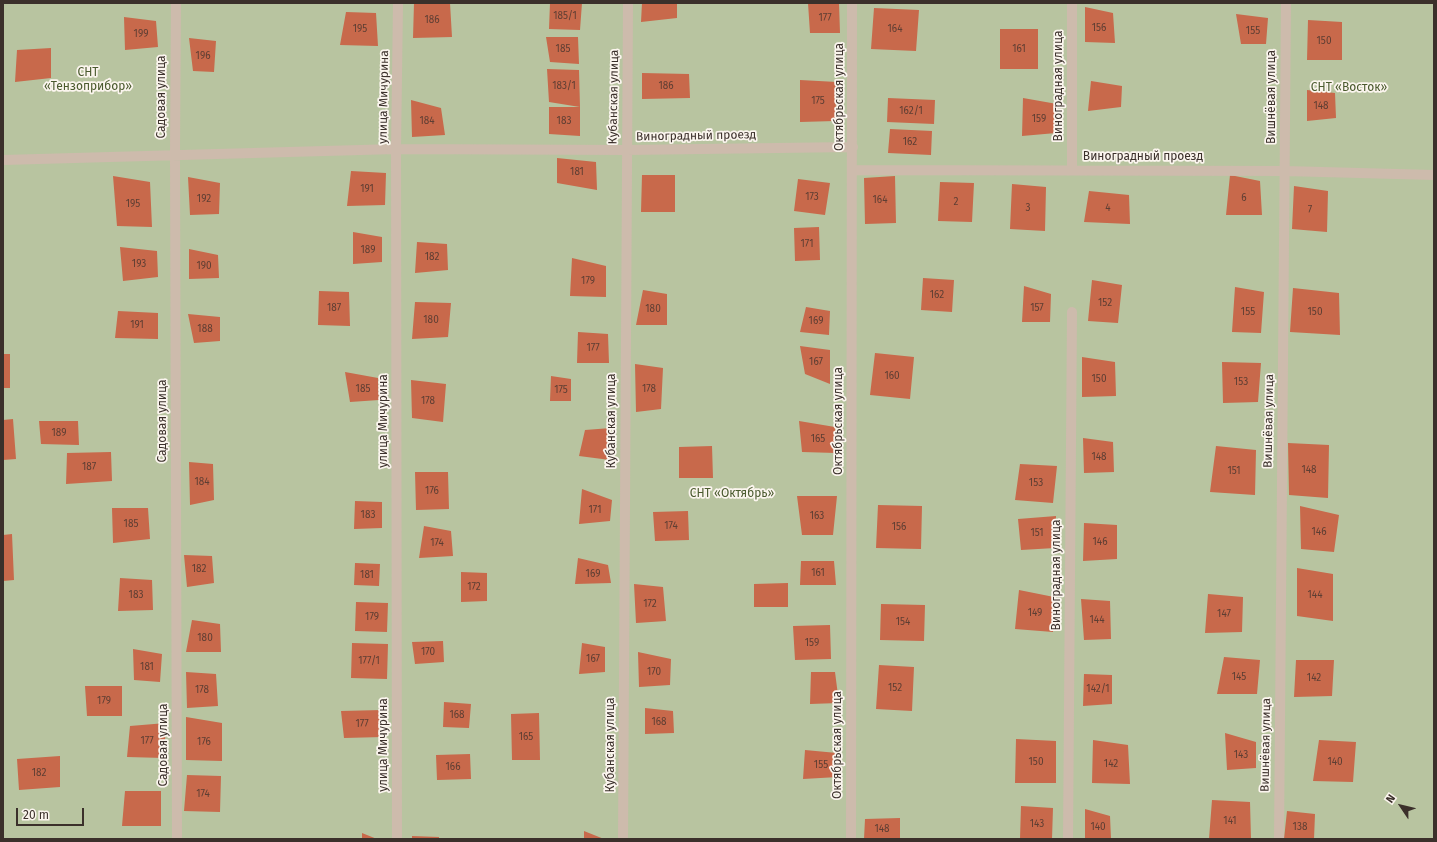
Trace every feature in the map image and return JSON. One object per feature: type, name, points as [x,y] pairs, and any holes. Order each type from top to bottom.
[{"type":"street","name":"Садовая улица","points":[[176,3],[174,154],[177,839]]},
{"type":"street","name":"улица Мичурина","points":[[397,839],[396,149],[398,3]]},
{"type":"street","name":"Кубанская улица","points":[[623,839],[628,3]]},
{"type":"street","name":"Октябрьская улица","points":[[851,839],[852,3]]},
{"type":"street","name":"Виноградная улица","points":[[1072,3],[1072,170]]},
{"type":"street","name":"Вишнёвая улица","points":[[1279,839],[1286,3]]},
{"type":"street","name":"Виноградный проезд","points":[[3,160],[174,154],[396,149],[626,150],[853,147]]},
{"type":"street","name":"Виноградный проезд","points":[[853,170],[1284,171],[1434,175]]},
{"type":"street","name":"Виноградная улица","points":[[1068,839],[1072,312]]},
{"type":"green space","name":"СНТ «Октябрь»","points":[[3,3],[1434,3],[1434,839],[3,839]]},
{"type":"building","points":[[414,3],[450,3],[452,37],[413,38]]},
{"type":"building","points":[[550,3],[582,3],[580,30],[549,29]]},
{"type":"building","points":[[642,3],[677,3],[677,18],[641,22]]},
{"type":"building","points":[[808,3],[839,3],[840,33],[810,33]]},
{"type":"building","points":[[1085,7],[1113,13],[1115,43],[1085,42]]},
{"type":"building","points":[[874,8],[919,10],[916,51],[871,49]]},
{"type":"building","points":[[346,12],[376,13],[378,46],[340,45]]},
{"type":"building","points":[[1236,14],[1268,18],[1266,44],[1241,44]]},
{"type":"building","points":[[124,17],[156,21],[158,47],[125,50]]},
{"type":"building","points":[[1308,20],[1342,22],[1342,60],[1307,60]]},
{"type":"building","points":[[1000,29],[1038,29],[1038,69],[1000,69]]},
{"type":"building","points":[[546,37],[578,37],[579,64],[550,62]]},
{"type":"building","points":[[189,38],[216,41],[214,72],[193,71]]},
{"type":"building","points":[[51,48],[51,78],[15,82],[17,50]]},
{"type":"building","points":[[547,69],[579,70],[580,107],[549,102]]},
{"type":"building","points":[[642,73],[689,74],[690,98],[642,99]]},
{"type":"building","points":[[800,80],[837,82],[835,121],[800,122]]},
{"type":"building","points":[[1091,81],[1122,86],[1121,107],[1088,111]]},
{"type":"building","points":[[1307,90],[1335,93],[1336,118],[1307,121]]},
{"type":"building","points":[[888,98],[935,100],[934,124],[887,122]]},
{"type":"building","points":[[1023,98],[1057,104],[1056,133],[1022,136]]},
{"type":"building","points":[[411,100],[441,108],[445,135],[412,137]]},
{"type":"building","points":[[549,107],[580,107],[580,136],[549,134]]},
{"type":"building","points":[[890,129],[932,131],[931,155],[888,153]]},
{"type":"building","points":[[557,158],[596,162],[597,190],[557,183]]},
{"type":"building","points":[[351,171],[386,173],[385,205],[347,206]]},
{"type":"building","points":[[642,175],[675,175],[675,212],[641,212]]},
{"type":"building","points":[[1230,175],[1260,181],[1262,215],[1226,215]]},
{"type":"building","points":[[113,176],[150,182],[152,227],[117,226]]},
{"type":"building","points":[[895,176],[896,223],[865,224],[864,178]]},
{"type":"building","points":[[188,177],[220,183],[219,214],[190,215]]},
{"type":"building","points":[[798,179],[830,183],[825,215],[794,211]]},
{"type":"building","points":[[940,182],[974,183],[972,222],[938,221]]},
{"type":"building","points":[[1012,184],[1046,187],[1045,231],[1010,229]]},
{"type":"building","points":[[1294,186],[1328,191],[1327,232],[1292,229]]},
{"type":"building","points":[[1089,191],[1129,195],[1130,224],[1084,222]]},
{"type":"building","points":[[819,227],[820,260],[795,261],[794,228]]},
{"type":"building","points":[[353,232],[382,237],[382,262],[353,264]]},
{"type":"building","points":[[417,242],[447,244],[448,270],[415,273]]},
{"type":"building","points":[[120,247],[157,251],[158,277],[123,281]]},
{"type":"building","points":[[189,249],[218,255],[219,278],[189,279]]},
{"type":"building","points":[[572,258],[606,266],[606,297],[570,296]]},
{"type":"building","points":[[923,278],[954,280],[952,312],[921,310]]},
{"type":"building","points":[[1092,280],[1122,285],[1118,323],[1088,321]]},
{"type":"building","points":[[1024,286],[1051,294],[1050,322],[1022,322]]},
{"type":"building","points":[[1235,287],[1264,292],[1261,333],[1232,332]]},
{"type":"building","points":[[1293,288],[1339,293],[1340,335],[1290,332]]},
{"type":"building","points":[[643,290],[667,294],[667,325],[636,325]]},
{"type":"building","points":[[319,291],[349,292],[350,326],[318,325]]},
{"type":"building","points":[[415,302],[451,303],[448,337],[412,339]]},
{"type":"building","points":[[806,307],[830,311],[829,335],[800,332]]},
{"type":"building","points":[[118,311],[158,313],[158,339],[115,338]]},
{"type":"building","points":[[188,314],[220,317],[220,341],[194,343]]},
{"type":"building","points":[[578,332],[608,334],[609,363],[577,363]]},
{"type":"building","points":[[800,346],[830,350],[830,384],[805,374]]},
{"type":"building","points":[[875,353],[914,357],[910,399],[870,395]]},
{"type":"building","points":[[3,354],[10,354],[10,388],[3,388]]},
{"type":"building","points":[[1082,357],[1115,362],[1116,396],[1082,397]]},
{"type":"building","points":[[1222,362],[1261,363],[1258,402],[1223,403]]},
{"type":"building","points":[[635,364],[663,368],[661,409],[636,412]]},
{"type":"building","points":[[345,372],[378,378],[379,400],[350,402]]},
{"type":"building","points":[[551,376],[571,379],[571,401],[550,401]]},
{"type":"building","points":[[411,380],[446,384],[443,422],[412,418]]},
{"type":"building","points":[[13,419],[16,459],[3,460],[3,420]]},
{"type":"building","points":[[39,421],[78,421],[79,445],[41,444]]},
{"type":"building","points":[[799,421],[835,427],[836,453],[802,452]]},
{"type":"building","points":[[611,428],[610,460],[579,456],[585,430]]},
{"type":"building","points":[[1083,438],[1113,442],[1114,472],[1084,473]]},
{"type":"building","points":[[1288,443],[1329,445],[1328,498],[1289,495]]},
{"type":"building","points":[[712,446],[713,478],[679,478],[679,447]]},
{"type":"building","points":[[1216,446],[1256,450],[1255,495],[1210,492]]},
{"type":"building","points":[[111,452],[112,481],[66,484],[67,453]]},
{"type":"building","points":[[189,462],[213,464],[214,500],[190,505]]},
{"type":"building","points":[[1020,464],[1057,466],[1053,503],[1015,500]]},
{"type":"building","points":[[415,472],[448,472],[449,509],[416,510]]},
{"type":"building","points":[[582,489],[612,500],[610,521],[579,524]]},
{"type":"building","points":[[797,496],[837,496],[833,535],[802,535]]},
{"type":"building","points":[[355,501],[382,502],[382,528],[354,529]]},
{"type":"building","points":[[878,505],[922,506],[921,549],[876,548]]},
{"type":"building","points":[[1300,506],[1339,515],[1334,552],[1301,549]]},
{"type":"building","points":[[112,508],[148,508],[150,539],[113,543]]},
{"type":"building","points":[[688,511],[689,540],[655,541],[653,512]]},
{"type":"building","points":[[1056,516],[1055,548],[1021,550],[1018,519]]},
{"type":"building","points":[[1084,523],[1117,525],[1117,559],[1083,561]]},
{"type":"building","points":[[424,526],[451,531],[453,556],[419,558]]},
{"type":"building","points":[[12,534],[14,580],[3,581],[3,535]]},
{"type":"building","points":[[184,555],[212,556],[214,583],[187,587]]},
{"type":"building","points":[[578,558],[608,565],[611,583],[575,584]]},
{"type":"building","points":[[801,561],[834,561],[836,585],[800,585]]},
{"type":"building","points":[[355,563],[380,564],[379,586],[354,585]]},
{"type":"building","points":[[1297,568],[1333,574],[1333,621],[1297,616]]},
{"type":"building","points":[[461,572],[487,573],[487,601],[461,602]]},
{"type":"building","points":[[120,578],[152,580],[153,610],[118,611]]},
{"type":"building","points":[[788,583],[788,607],[754,607],[754,584]]},
{"type":"building","points":[[634,584],[663,587],[666,621],[636,623]]},
{"type":"building","points":[[1019,590],[1054,597],[1053,632],[1015,629]]},
{"type":"building","points":[[1208,594],[1243,597],[1242,632],[1205,633]]},
{"type":"building","points":[[1081,599],[1110,601],[1111,639],[1084,640]]},
{"type":"building","points":[[356,602],[388,603],[387,632],[355,631]]},
{"type":"building","points":[[881,604],[925,605],[924,641],[880,640]]},
{"type":"building","points":[[192,620],[220,624],[221,652],[186,652]]},
{"type":"building","points":[[830,625],[831,659],[795,660],[793,626]]},
{"type":"building","points":[[443,641],[444,662],[415,664],[412,642]]},
{"type":"building","points":[[352,643],[388,644],[387,679],[351,678]]},
{"type":"building","points":[[582,643],[605,647],[605,672],[579,674]]},
{"type":"building","points":[[133,649],[162,654],[160,682],[134,680]]},
{"type":"building","points":[[638,652],[671,659],[670,685],[639,687]]},
{"type":"building","points":[[1224,657],[1260,660],[1257,694],[1217,694]]},
{"type":"building","points":[[1296,660],[1334,660],[1332,696],[1294,697]]},
{"type":"building","points":[[879,665],[914,667],[912,711],[876,709]]},
{"type":"building","points":[[186,672],[216,674],[218,706],[187,708]]},
{"type":"building","points":[[811,672],[835,672],[839,703],[810,704]]},
{"type":"building","points":[[1084,674],[1112,675],[1112,704],[1083,706]]},
{"type":"building","points":[[85,686],[122,686],[122,716],[87,716]]},
{"type":"building","points":[[444,702],[471,704],[469,728],[443,727]]},
{"type":"building","points":[[645,708],[673,711],[674,733],[645,734]]},
{"type":"building","points":[[382,710],[383,737],[344,738],[341,711]]},
{"type":"building","points":[[539,713],[540,760],[512,760],[511,714]]},
{"type":"building","points":[[186,717],[222,723],[222,761],[186,760]]},
{"type":"building","points":[[166,723],[164,758],[127,757],[130,726]]},
{"type":"building","points":[[1225,733],[1256,742],[1256,768],[1227,770]]},
{"type":"building","points":[[1016,739],[1056,741],[1056,783],[1015,783]]},
{"type":"building","points":[[1093,740],[1128,745],[1130,784],[1092,783]]},
{"type":"building","points":[[1319,740],[1356,742],[1353,782],[1313,781]]},
{"type":"building","points":[[805,750],[837,753],[838,777],[803,779]]},
{"type":"building","points":[[470,754],[471,779],[437,780],[436,755]]},
{"type":"building","points":[[60,756],[60,787],[19,790],[17,759]]},
{"type":"building","points":[[187,775],[221,776],[220,812],[184,811]]},
{"type":"building","points":[[125,791],[161,791],[161,826],[122,826]]},
{"type":"building","points":[[1212,800],[1250,802],[1251,839],[1209,839]]},
{"type":"building","points":[[1021,806],[1053,808],[1052,839],[1020,839]]},
{"type":"building","points":[[1085,809],[1110,816],[1111,839],[1085,839]]},
{"type":"building","points":[[1287,811],[1315,814],[1314,839],[1284,839]]},
{"type":"building","points":[[900,818],[900,839],[864,839],[865,819]]},
{"type":"building","points":[[584,831],[604,839],[584,839]]},
{"type":"building","points":[[362,833],[377,839],[362,839]]},
{"type":"building","points":[[412,836],[439,837],[439,839],[412,839]]},
{"type":"park label","name":"СНТ «Тензоприбор»","points":[[88,80]]},
{"type":"park label","name":"СНТ «Восток»","points":[[1349,88]]}]
